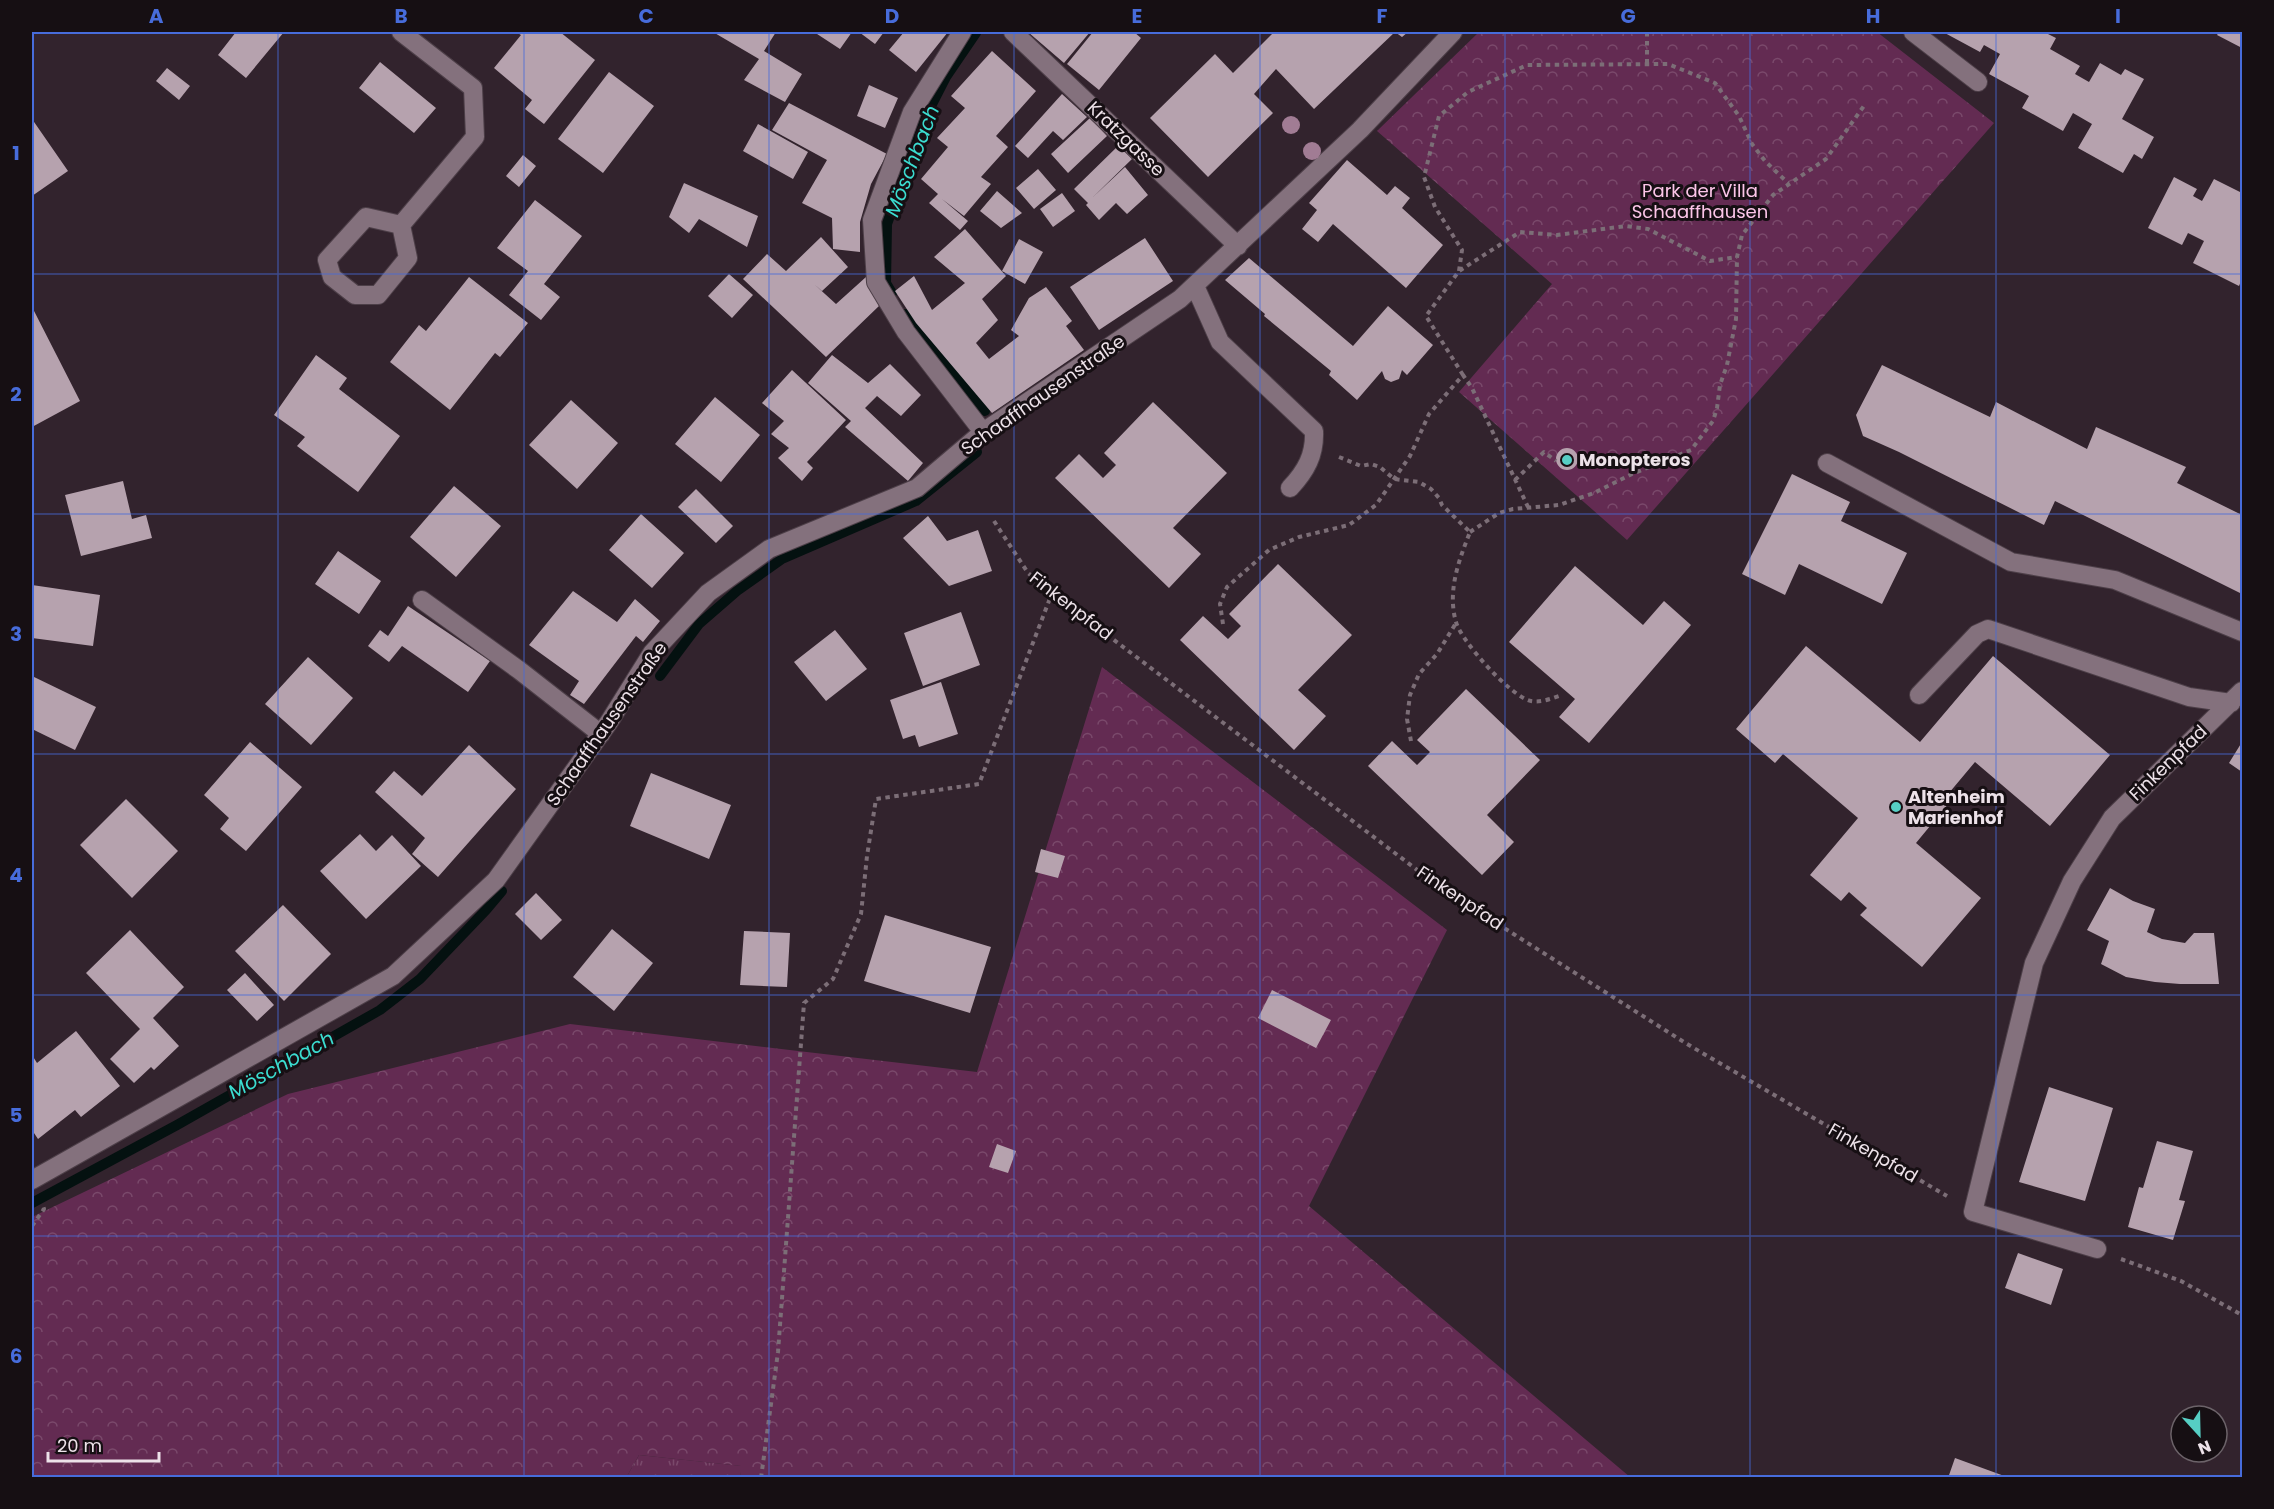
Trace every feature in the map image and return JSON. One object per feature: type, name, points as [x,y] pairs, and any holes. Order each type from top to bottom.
[{"type":"street","points":[[400,225],[475,137],[473,88],[401,32]]},
{"type":"street","points":[[962,32],[912,112],[873,220],[876,282],[906,332],[983,432]]},
{"type":"street","name":"Kratzgasse","points":[[1013,32],[1238,246]]},
{"type":"street","name":"Schaaffhausenstraße","points":[[32,1180],[393,976],[496,880],[601,734],[652,653],[708,593],[769,549],[917,488],[983,432],[1171,306],[1360,130],[1453,32]]},
{"type":"street","points":[[1912,32],[1978,82]]},
{"type":"street","points":[[366,217],[400,225],[408,258],[378,294],[355,295],[332,277],[327,260],[366,217]]},
{"type":"street","points":[[1195,286],[1220,342],[1314,431],[1315,444],[1306,471],[1290,488]]},
{"type":"street","points":[[1827,463],[2011,562],[2115,580],[2242,632]]},
{"type":"street","points":[[422,600],[519,670],[601,734]]},
{"type":"street","points":[[1919,695],[1977,634],[1988,629],[2189,697],[2236,697]]},
{"type":"street","name":"Finkenpfad","points":[[1973,1212],[2034,963],[2072,881],[2112,818],[2236,697]]},
{"type":"street","points":[[1973,1212],[2097,1249]]},
{"type":"path","points":[[1647,32],[1647,64]]},
{"type":"path","points":[[1459,271],[1461,250],[1435,207],[1424,177],[1439,116],[1468,93],[1527,65],[1668,64],[1715,83],[1739,116],[1752,144],[1765,161],[1788,183]]},
{"type":"path","points":[[1562,695],[1534,701],[1516,693],[1476,655],[1456,623],[1454,583],[1470,532],[1499,513],[1513,509],[1558,505],[1585,496],[1648,466],[1691,450],[1713,421],[1719,385],[1727,365],[1737,319],[1737,257],[1743,235],[1773,195],[1826,159],[1866,103]]},
{"type":"path","points":[[1528,507],[1472,388],[1426,316],[1459,271],[1520,232],[1557,235],[1626,226],[1648,229],[1710,261],[1737,257]]},
{"type":"path","points":[[1223,624],[1220,604],[1227,587],[1269,550],[1299,537],[1349,525],[1376,505],[1410,456],[1429,414],[1463,375]]},
{"type":"path","points":[[1312,452],[1334,455],[1361,466],[1371,464],[1380,467],[1394,479],[1419,482],[1431,489],[1442,505],[1470,532]]},
{"type":"path","points":[[1515,480],[1544,452],[1556,461]]},
{"type":"path","name":"Finkenpfad","points":[[994,521],[1028,573],[1052,593],[1441,888],[1687,1044],[1973,1212]]},
{"type":"path","points":[[761,1478],[778,1353],[804,1003],[833,979],[861,914],[876,799],[979,784],[1052,593]]},
{"type":"path","points":[[1411,741],[1407,718],[1410,695],[1419,674],[1437,654],[1456,623]]},
{"type":"path","points":[[32,1226],[44,1209]]},
{"type":"path","points":[[2097,1249],[2181,1281],[2242,1316]]},
{"type":"green space","name":"Park der Villa Schaaffhausen","points":[[1479,32],[1877,32],[1994,123],[1627,540],[1459,392],[1552,284],[1377,131]]},
{"type":"green space","points":[[1102,667],[1447,930],[1309,1206],[1630,1477],[740,1478],[741,1466],[639,1455],[626,1478],[32,1478],[32,1217],[288,1094],[570,1024],[977,1072]]},
{"type":"green space","points":[[639,1455],[742,1466],[740,1477],[626,1478]]},
{"type":"building","points":[[236,32],[284,32],[246,78],[218,55]]},
{"type":"building","points":[[516,32],[560,32],[595,60],[544,124],[525,109],[532,100],[494,68],[521,35]]},
{"type":"building","points":[[713,32],[776,32],[764,51],[802,74],[785,102],[744,80],[759,59]]},
{"type":"building","points":[[814,32],[852,32],[840,49]]},
{"type":"building","points":[[859,32],[884,32],[875,44]]},
{"type":"building","points":[[904,32],[948,32],[916,72],[889,50]]},
{"type":"building","points":[[1028,32],[1090,32],[1064,63]]},
{"type":"building","points":[[1093,32],[1134,32],[1141,38],[1099,90],[1067,64]]},
{"type":"building","points":[[1274,32],[1395,32],[1314,109],[1276,69],[1254,94],[1273,113],[1208,177],[1150,118],[1215,54],[1233,73]]},
{"type":"building","points":[[1395,32],[1408,32],[1402,37]]},
{"type":"building","points":[[1943,32],[2044,32],[2056,38],[2050,49],[2080,66],[2075,74],[2089,82],[2100,63],[2121,75],[2125,69],[2144,79],[2122,119],[2154,137],[2142,159],[2134,154],[2123,173],[2078,148],[2092,124],[2073,113],[2063,131],[2022,108],[2029,96],[1989,74],[2000,54],[1984,45],[1980,52]]},
{"type":"building","points":[[2219,32],[2242,32],[2242,48],[2217,35]]},
{"type":"building","points":[[992,51],[1036,91],[996,136],[1008,147],[981,177],[991,184],[964,216],[942,199],[968,221],[960,230],[929,203],[938,194],[921,179],[948,147],[937,138],[965,108],[951,96]]},
{"type":"building","points":[[380,62],[436,108],[414,133],[359,88]]},
{"type":"building","points":[[167,68],[190,86],[179,100],[156,81]]},
{"type":"building","points":[[609,72],[654,106],[603,173],[558,139]]},
{"type":"building","points":[[869,85],[898,98],[885,128],[857,116]]},
{"type":"building","points":[[1062,94],[1087,117],[1063,140],[1053,131],[1028,158],[1015,146]]},
{"type":"building","points":[[789,103],[887,154],[871,184],[860,222],[860,252],[833,249],[832,218],[802,203],[827,160],[772,130]]},
{"type":"building","points":[[1090,118],[1107,136],[1068,173],[1051,154]]},
{"type":"building","points":[[32,119],[68,171],[32,196]]},
{"type":"building","points":[[758,124],[808,152],[793,179],[743,151]]},
{"type":"building","points":[[1119,145],[1132,159],[1092,198],[1125,167],[1148,195],[1127,214],[1116,203],[1099,220],[1086,205],[1088,203],[1074,189]]},
{"type":"building","points":[[523,155],[536,166],[519,187],[506,176]]},
{"type":"building","points":[[1347,160],[1387,195],[1395,186],[1410,198],[1402,208],[1443,245],[1406,288],[1333,224],[1318,242],[1302,229],[1317,210],[1309,203]]},
{"type":"building","points":[[1038,169],[1056,190],[1034,209],[1016,188]]},
{"type":"building","points":[[2174,177],[2197,189],[2193,196],[2202,201],[2214,179],[2242,193],[2242,279],[2239,286],[2193,263],[2204,241],[2188,233],[2182,245],[2148,228]]},
{"type":"building","points":[[684,183],[758,216],[747,247],[699,219],[689,233],[669,217]]},
{"type":"building","points":[[997,191],[1022,213],[1001,228],[980,211]]},
{"type":"building","points":[[1062,193],[1075,211],[1053,227],[1040,209]]},
{"type":"building","points":[[535,200],[582,236],[544,284],[560,297],[541,320],[509,295],[528,271],[497,248]]},
{"type":"building","points":[[965,229],[1006,276],[982,299],[998,320],[976,343],[989,359],[1019,336],[1011,330],[1029,298],[1046,287],[1072,321],[1066,326],[1084,350],[992,413],[916,323],[895,291],[914,276],[932,310],[965,283],[934,257]]},
{"type":"building","points":[[821,237],[848,267],[822,291],[814,284],[836,304],[866,277],[879,306],[826,357],[743,279],[767,254],[786,271]]},
{"type":"building","points":[[1145,238],[1173,281],[1099,330],[1070,287]]},
{"type":"building","points":[[1019,239],[1043,252],[1025,284],[1002,271]]},
{"type":"building","points":[[1249,258],[1353,346],[1388,306],[1433,345],[1407,375],[1402,370],[1399,379],[1391,382],[1385,379],[1382,371],[1357,400],[1329,375],[1331,371],[1264,316],[1265,314],[1225,280]]},
{"type":"building","points":[[729,274],[753,295],[732,318],[708,296]]},
{"type":"building","points":[[469,277],[528,323],[500,357],[495,353],[450,410],[390,362],[419,325],[426,331]]},
{"type":"building","points":[[32,307],[80,401],[32,427]]},
{"type":"building","points":[[316,355],[347,378],[339,389],[400,436],[358,492],[297,446],[305,437],[274,415]]},
{"type":"building","points":[[832,355],[868,383],[890,364],[921,395],[901,416],[877,396],[865,408],[923,463],[908,481],[845,427],[851,421],[808,383]]},
{"type":"building","points":[[1882,365],[1990,417],[1996,402],[2087,449],[2096,427],[2186,467],[2177,483],[2242,515],[2242,594],[2055,501],[2044,525],[1863,436],[1856,415]]},
{"type":"building","points":[[792,370],[846,420],[807,462],[813,468],[802,481],[778,458],[789,448],[771,434],[784,421],[762,403]]},
{"type":"building","points":[[715,397],[760,435],[721,482],[675,444]]},
{"type":"building","points":[[571,400],[618,443],[577,489],[529,445]]},
{"type":"building","points":[[1153,402],[1227,473],[1173,528],[1201,554],[1169,588],[1055,478],[1079,454],[1103,478],[1116,465],[1104,453]]},
{"type":"building","name":"Monopteros","points":[[1567,448],[1575,451],[1578,459],[1575,467],[1567,470],[1559,467],[1556,459],[1559,451]]},
{"type":"building","points":[[1792,474],[1850,502],[1841,521],[1907,553],[1882,604],[1799,564],[1785,595],[1742,574]]},
{"type":"building","points":[[123,481],[132,519],[146,515],[152,538],[81,556],[65,495]]},
{"type":"building","points":[[454,486],[501,526],[456,577],[410,537]]},
{"type":"building","points":[[696,489],[733,526],[716,543],[678,507]]},
{"type":"building","points":[[641,514],[684,553],[652,588],[609,550]]},
{"type":"building","points":[[928,516],[947,541],[978,530],[992,571],[949,586],[903,538]]},
{"type":"building","points":[[338,551],[381,581],[359,614],[315,584]]},
{"type":"building","points":[[1278,564],[1352,635],[1298,690],[1326,716],[1294,750],[1180,640],[1203,616],[1228,639],[1241,626],[1229,614]]},
{"type":"building","points":[[1575,566],[1643,625],[1664,601],[1691,625],[1589,743],[1559,717],[1575,699],[1509,642]]},
{"type":"building","points":[[32,585],[100,595],[93,646],[32,638]]},
{"type":"building","points":[[573,591],[617,622],[635,599],[660,621],[643,642],[636,636],[584,704],[570,695],[579,681],[529,645]]},
{"type":"building","points":[[408,606],[490,661],[468,692],[402,646],[389,662],[368,646],[380,630],[388,636]]},
{"type":"building","points":[[961,612],[980,665],[923,686],[904,633]]},
{"type":"building","points":[[835,630],[867,669],[826,701],[794,662]]},
{"type":"building","name":"Altenheim Marienhof","points":[[1806,646],[1920,742],[1993,656],[2110,755],[2050,826],[1975,762],[1949,793],[1954,797],[1916,843],[1981,898],[1922,967],[1860,915],[1867,908],[1849,892],[1841,901],[1810,875],[1858,818],[1783,754],[1775,763],[1736,729]]},
{"type":"building","points":[[308,657],[353,698],[311,745],[265,704]]},
{"type":"building","points":[[32,676],[96,707],[75,750],[32,729]]},
{"type":"building","points":[[941,682],[958,734],[919,747],[915,735],[903,739],[890,700]]},
{"type":"building","points":[[1466,689],[1540,760],[1487,815],[1514,842],[1482,875],[1368,766],[1392,741],[1417,765],[1430,752],[1417,740]]},
{"type":"building","points":[[250,742],[302,787],[246,851],[220,829],[229,818],[204,795]]},
{"type":"building","points":[[2242,742],[2242,772],[2229,763]]},
{"type":"building","points":[[469,745],[516,789],[438,877],[412,854],[425,838],[375,792],[394,771],[422,796]]},
{"type":"building","points":[[651,773],[731,805],[709,859],[630,826]]},
{"type":"building","points":[[126,799],[178,851],[132,898],[80,845]]},
{"type":"building","points":[[360,834],[376,851],[392,835],[421,866],[366,919],[320,871]]},
{"type":"building","points":[[1041,849],[1065,856],[1058,878],[1035,872]]},
{"type":"building","points":[[2110,888],[2133,901],[2155,909],[2147,932],[2162,939],[2185,943],[2194,933],[2214,933],[2219,984],[2155,982],[2126,977],[2101,964],[2109,941],[2087,930]]},
{"type":"building","points":[[536,893],[562,920],[541,940],[515,914]]},
{"type":"building","points":[[283,905],[331,954],[284,1001],[235,951]]},
{"type":"building","points":[[885,915],[991,947],[970,1013],[864,981]]},
{"type":"building","points":[[612,929],[653,963],[614,1011],[573,977]]},
{"type":"building","points":[[130,930],[184,987],[153,1018],[179,1046],[154,1070],[151,1067],[134,1083],[110,1059],[140,1029],[86,973]]},
{"type":"building","points":[[744,931],[790,933],[787,987],[740,985]]},
{"type":"building","points":[[245,973],[274,1005],[257,1021],[227,990]]},
{"type":"building","points":[[1272,990],[1331,1020],[1316,1048],[1258,1018]]},
{"type":"building","points":[[76,1031],[120,1086],[81,1117],[75,1110],[38,1139],[32,1130],[32,1055],[37,1063]]},
{"type":"building","points":[[2049,1087],[2113,1108],[2085,1201],[2019,1182]]},
{"type":"building","points":[[2157,1141],[2193,1151],[2179,1200],[2185,1201],[2173,1240],[2128,1227],[2139,1187],[2143,1188]]},
{"type":"building","points":[[997,1144],[1016,1151],[1008,1173],[989,1167]]},
{"type":"building","points":[[2018,1253],[2063,1269],[2051,1305],[2005,1288]]},
{"type":"building","points":[[1955,1458],[2007,1477],[2007,1478],[1948,1478]]},
{"type":"waterway","name":"Möschbach","points":[[892,293],[886,283],[887,224],[926,116],[946,77],[976,33]]},
{"type":"waterway","name":"Möschbach","points":[[905,314],[985,411]]},
{"type":"waterway","name":"Möschbach","points":[[660,676],[699,624],[737,591],[782,559],[916,501],[977,452]]},
{"type":"waterway","name":"Möschbach","points":[[32,1203],[177,1125],[380,1010],[420,979],[502,891]]},
{"type":"place","name":"Monopteros","points":[[1567,460]]},
{"type":"place","name":"Altenheim Marienhof","points":[[1896,807]]}]
